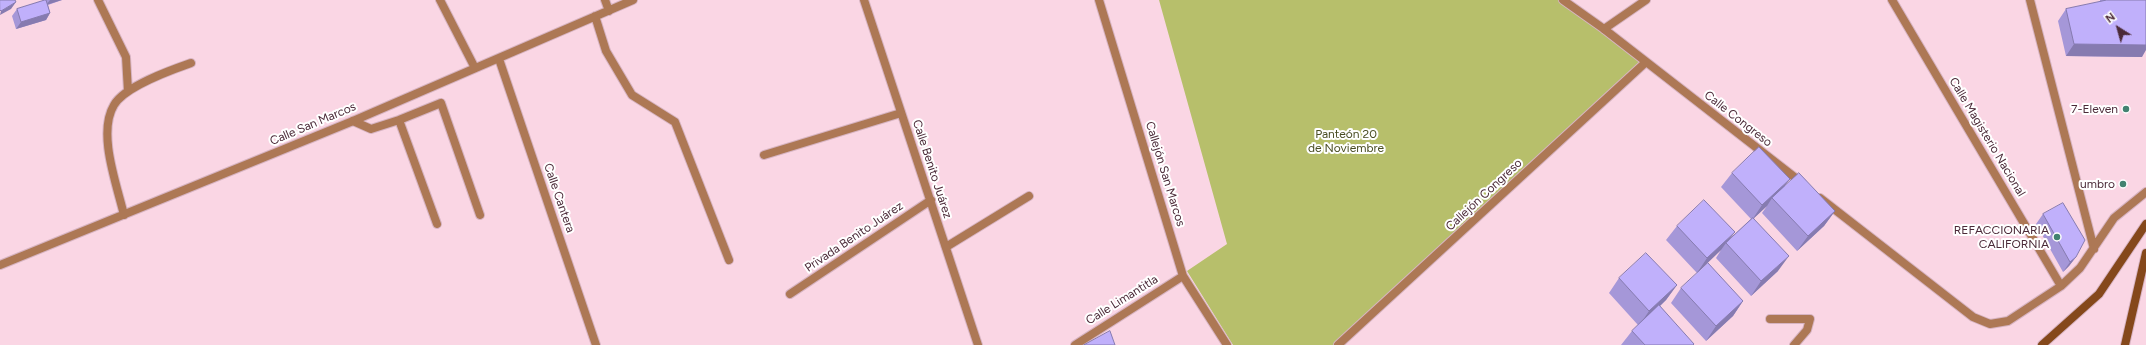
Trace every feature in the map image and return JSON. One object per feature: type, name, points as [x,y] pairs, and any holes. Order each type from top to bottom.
[{"type":"main road","points":[[2042,345],[2098,294],[2146,224]]},
{"type":"main road","points":[[2125,345],[2146,254]]},
{"type":"street","points":[[98,0],[126,56],[128,91]]},
{"type":"street","points":[[440,0],[475,68]]},
{"type":"street","points":[[605,0],[609,11]]},
{"type":"street","name":"Calle San Marcos","points":[[0,265],[353,121],[633,0]]},
{"type":"street","name":"Calle Benito Juárez","points":[[864,0],[978,345]]},
{"type":"street","name":"Callejón San Marcos","points":[[1099,0],[1183,276],[1227,345]]},
{"type":"street","name":"Calle Congreso","points":[[1562,0],[1604,29],[1974,317],[1990,324],[2008,321],[2061,286],[2080,268],[2114,218],[2146,192]]},
{"type":"street","points":[[1604,29],[1635,3],[1646,0]]},
{"type":"street","name":"Calle Magisterio Nacional","points":[[1892,0],[2061,286]]},
{"type":"street","points":[[2030,0],[2094,249]]},
{"type":"street","points":[[596,16],[606,51],[632,95],[675,122],[729,260]]},
{"type":"street","name":"Calle Cantera","points":[[499,59],[596,345]]},
{"type":"street","name":"Callejón Congreso","points":[[1338,345],[1646,62]]},
{"type":"street","points":[[124,215],[109,150],[108,122],[114,104],[128,91],[191,63]]},
{"type":"street","points":[[353,121],[371,129],[399,120],[441,103],[480,215]]},
{"type":"street","points":[[764,155],[901,113]]},
{"type":"street","points":[[399,120],[437,224]]},
{"type":"street","points":[[946,247],[1029,196]]},
{"type":"street","name":"Privada Benito Juárez","points":[[790,294],[930,200]]},
{"type":"street","name":"Calle Limantitla","points":[[1074,345],[1183,276]]},
{"type":"street","points":[[1770,319],[1810,318],[1807,330],[1794,345]]},
{"type":"green space","name":"Panteón 20 de Noviembre","points":[[1159,0],[1560,0],[1642,61],[1333,345],[1233,345],[1187,271],[1227,244]]},
{"type":"building","points":[[0,0],[15,0],[16,2],[1,11]]},
{"type":"building","points":[[46,0],[50,13],[21,22],[17,9]]},
{"type":"building","points":[[2107,0],[2146,0],[2146,45],[2074,44],[2066,9]]},
{"type":"building","points":[[1759,147],[1790,179],[1762,205],[1732,173]]},
{"type":"building","points":[[1799,173],[1835,211],[1808,236],[1772,198]]},
{"type":"building","points":[[1704,200],[1735,232],[1707,258],[1677,226]]},
{"type":"building","points":[[2063,203],[2085,240],[2076,257],[2070,262],[2043,214]]},
{"type":"building","points":[[1753,218],[1789,256],[1761,281],[1726,243]]},
{"type":"building","points":[[1646,253],[1677,285],[1649,311],[1619,278]]},
{"type":"building","points":[[1708,263],[1743,301],[1716,326],[1681,288]]},
{"type":"building","points":[[1659,305],[1694,344],[1693,345],[1645,345],[1632,331]]},
{"type":"building","points":[[1110,331],[1115,345],[1084,345]]},
{"type":"place","name":"7-Eleven","points":[[2126,109]]},
{"type":"place","name":"umbro","points":[[2123,184]]},
{"type":"place","name":"REFACCIONARIA CALIFORNIA","points":[[2057,237]]}]
